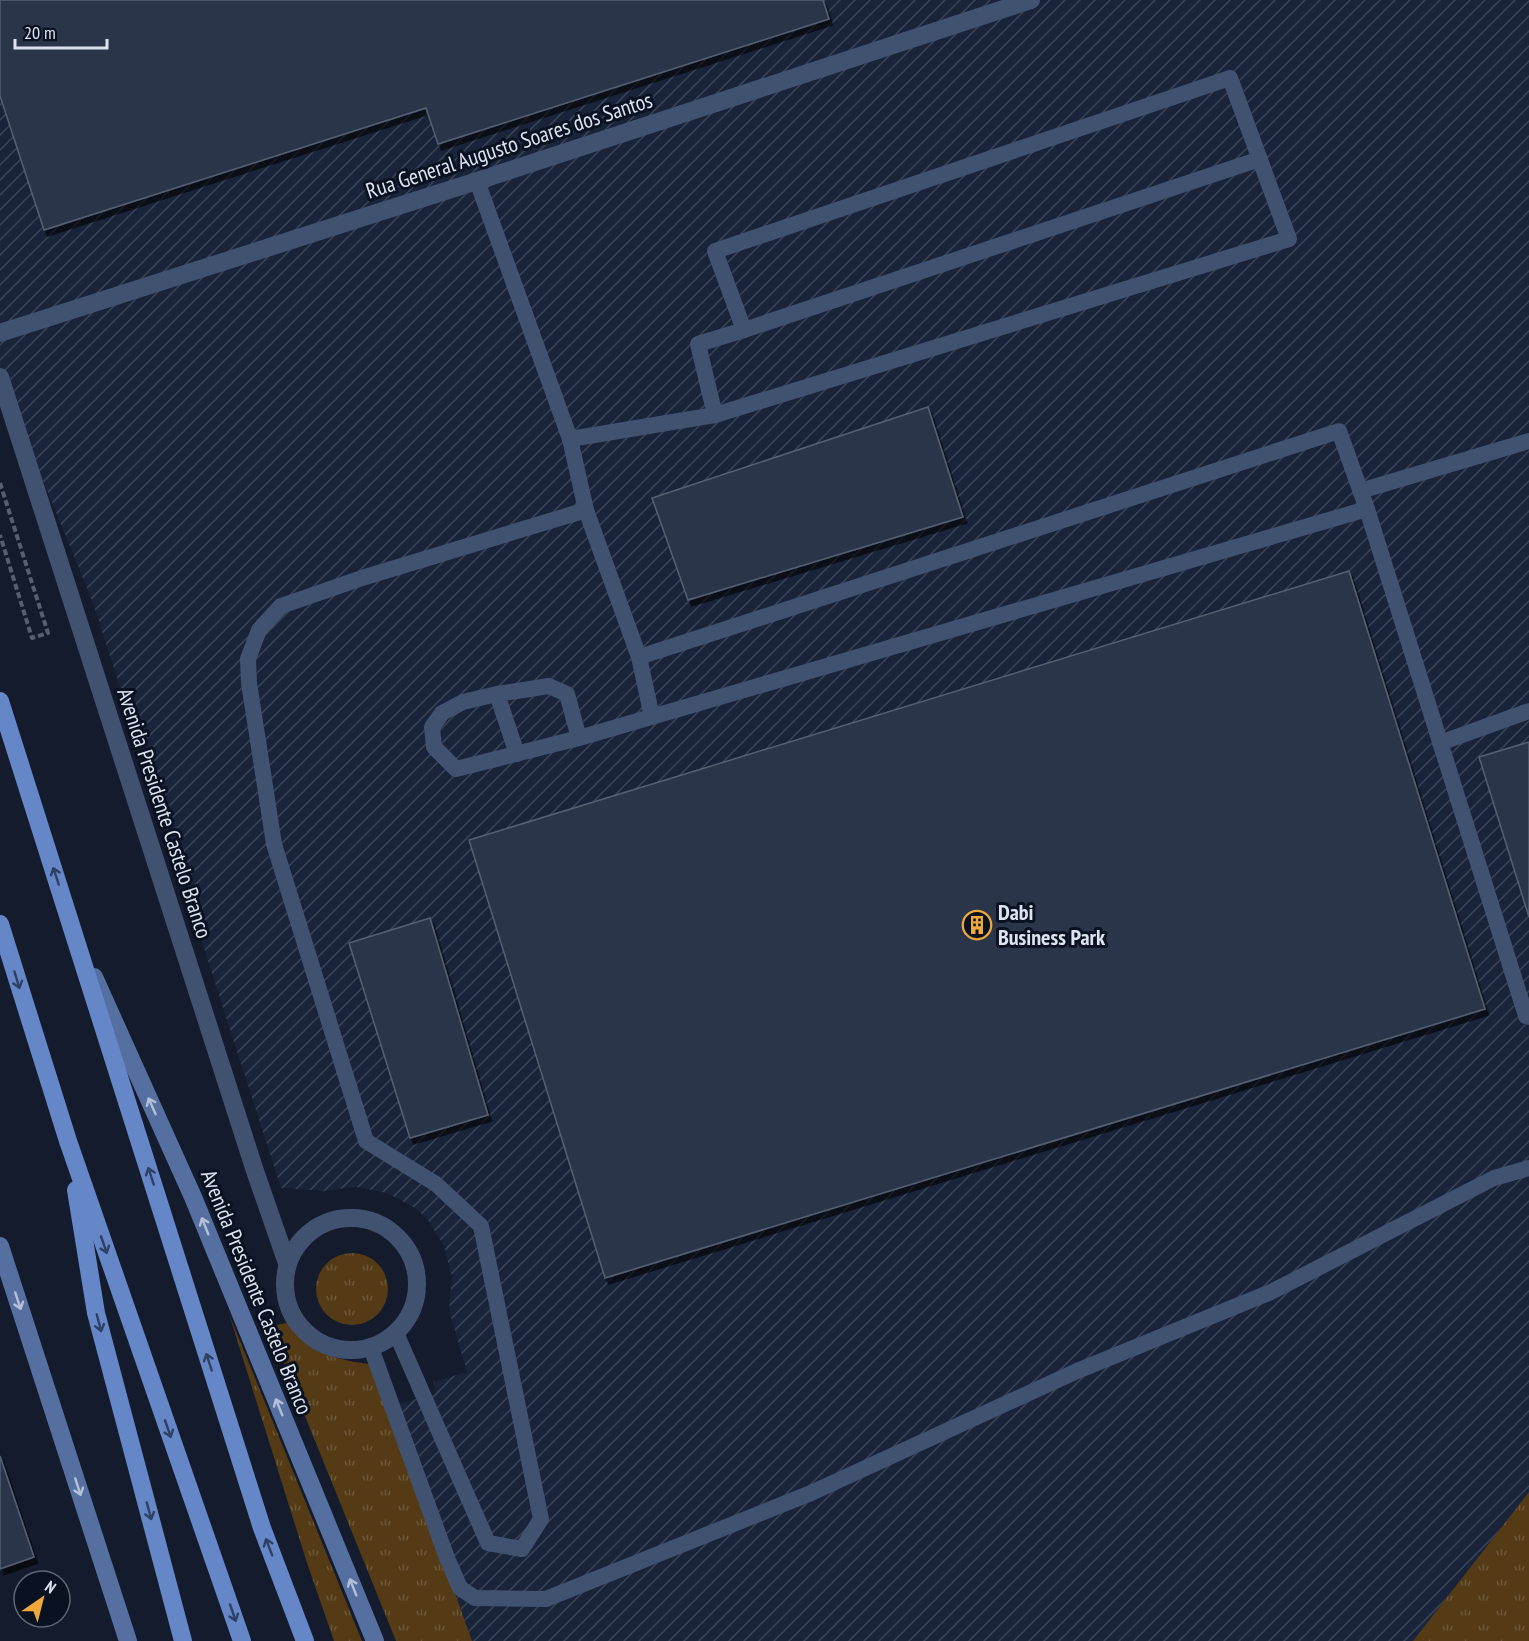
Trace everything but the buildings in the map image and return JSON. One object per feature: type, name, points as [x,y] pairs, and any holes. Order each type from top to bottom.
[{"type":"main road","name":"Avenida Presidente Castelo Branco","points":[[0,702],[262,1528],[305,1641]]},
{"type":"main road","points":[[0,924],[68,1141],[242,1641]]},
{"type":"main road","name":"Avenida Presidente Castelo Branco","points":[[74,932],[193,1197],[375,1641]]},
{"type":"main road","points":[[68,1141],[96,1312],[183,1641]]},
{"type":"main road","points":[[0,1246],[128,1641]]},
{"type":"street","name":"Rua General Augusto Soares dos Santos","points":[[0,333],[477,181],[1031,0]]},
{"type":"street","name":"Avenida Presidente Castelo Branco","points":[[0,377],[287,1263]]},
{"type":"street","points":[[355,1217],[377,1222],[396,1234],[409,1251],[417,1273],[417,1295],[410,1316],[396,1333],[371,1348],[356,1350],[334,1348],[314,1340],[298,1325],[287,1306],[284,1284],[287,1263],[297,1243],[313,1228],[333,1219],[355,1217]]},
{"type":"lane","points":[[570,439],[715,415],[1289,239],[1230,78],[715,251],[744,330]]},
{"type":"lane","points":[[715,415],[698,344],[1260,159]]},
{"type":"lane","points":[[477,181],[570,439],[586,510],[639,657],[652,717]]},
{"type":"lane","points":[[639,657],[1338,431],[1367,510],[1526,1016],[1529,1017]]},
{"type":"lane","points":[[1360,491],[1529,441]]},
{"type":"lane","points":[[396,1333],[488,1543],[522,1548],[541,1519],[482,1226],[436,1184],[366,1141],[274,844],[249,683],[248,659],[259,630],[281,606],[362,578],[586,510]]},
{"type":"lane","points":[[579,738],[567,694],[549,686],[463,702],[442,713],[432,727],[434,747],[456,769],[579,738],[1367,510]]},
{"type":"lane","points":[[497,694],[517,754]]},
{"type":"lane","points":[[1440,742],[1529,711]]},
{"type":"lane","points":[[371,1348],[460,1588],[475,1598],[546,1599],[811,1493],[1077,1371],[1271,1292],[1494,1178],[1529,1167]]},
{"type":"path","points":[[0,483],[48,633],[32,638],[0,536]]},
{"type":"shaded area","points":[[0,0],[1529,0],[1529,1492],[1413,1641],[472,1641],[389,1407],[436,1393],[433,1382],[467,1372],[449,1310],[452,1278],[444,1246],[427,1219],[415,1208],[387,1193],[356,1187],[324,1191],[281,1188],[93,603],[0,375]]},
{"type":"green space","points":[[352,1253],[372,1259],[382,1269],[388,1289],[382,1309],[372,1319],[352,1325],[332,1319],[322,1309],[316,1289],[322,1269],[332,1259]]},
{"type":"green space","points":[[229,1314],[362,1641],[334,1641],[307,1563]]},
{"type":"green space","points":[[290,1322],[306,1341],[320,1351],[344,1360],[369,1364],[389,1407],[472,1641],[396,1641],[269,1327]]},
{"type":"green space","points":[[1529,1492],[1529,1641],[1413,1641]]},
{"type":"place","name":"Dabi Business Park","points":[[977,925]]}]
